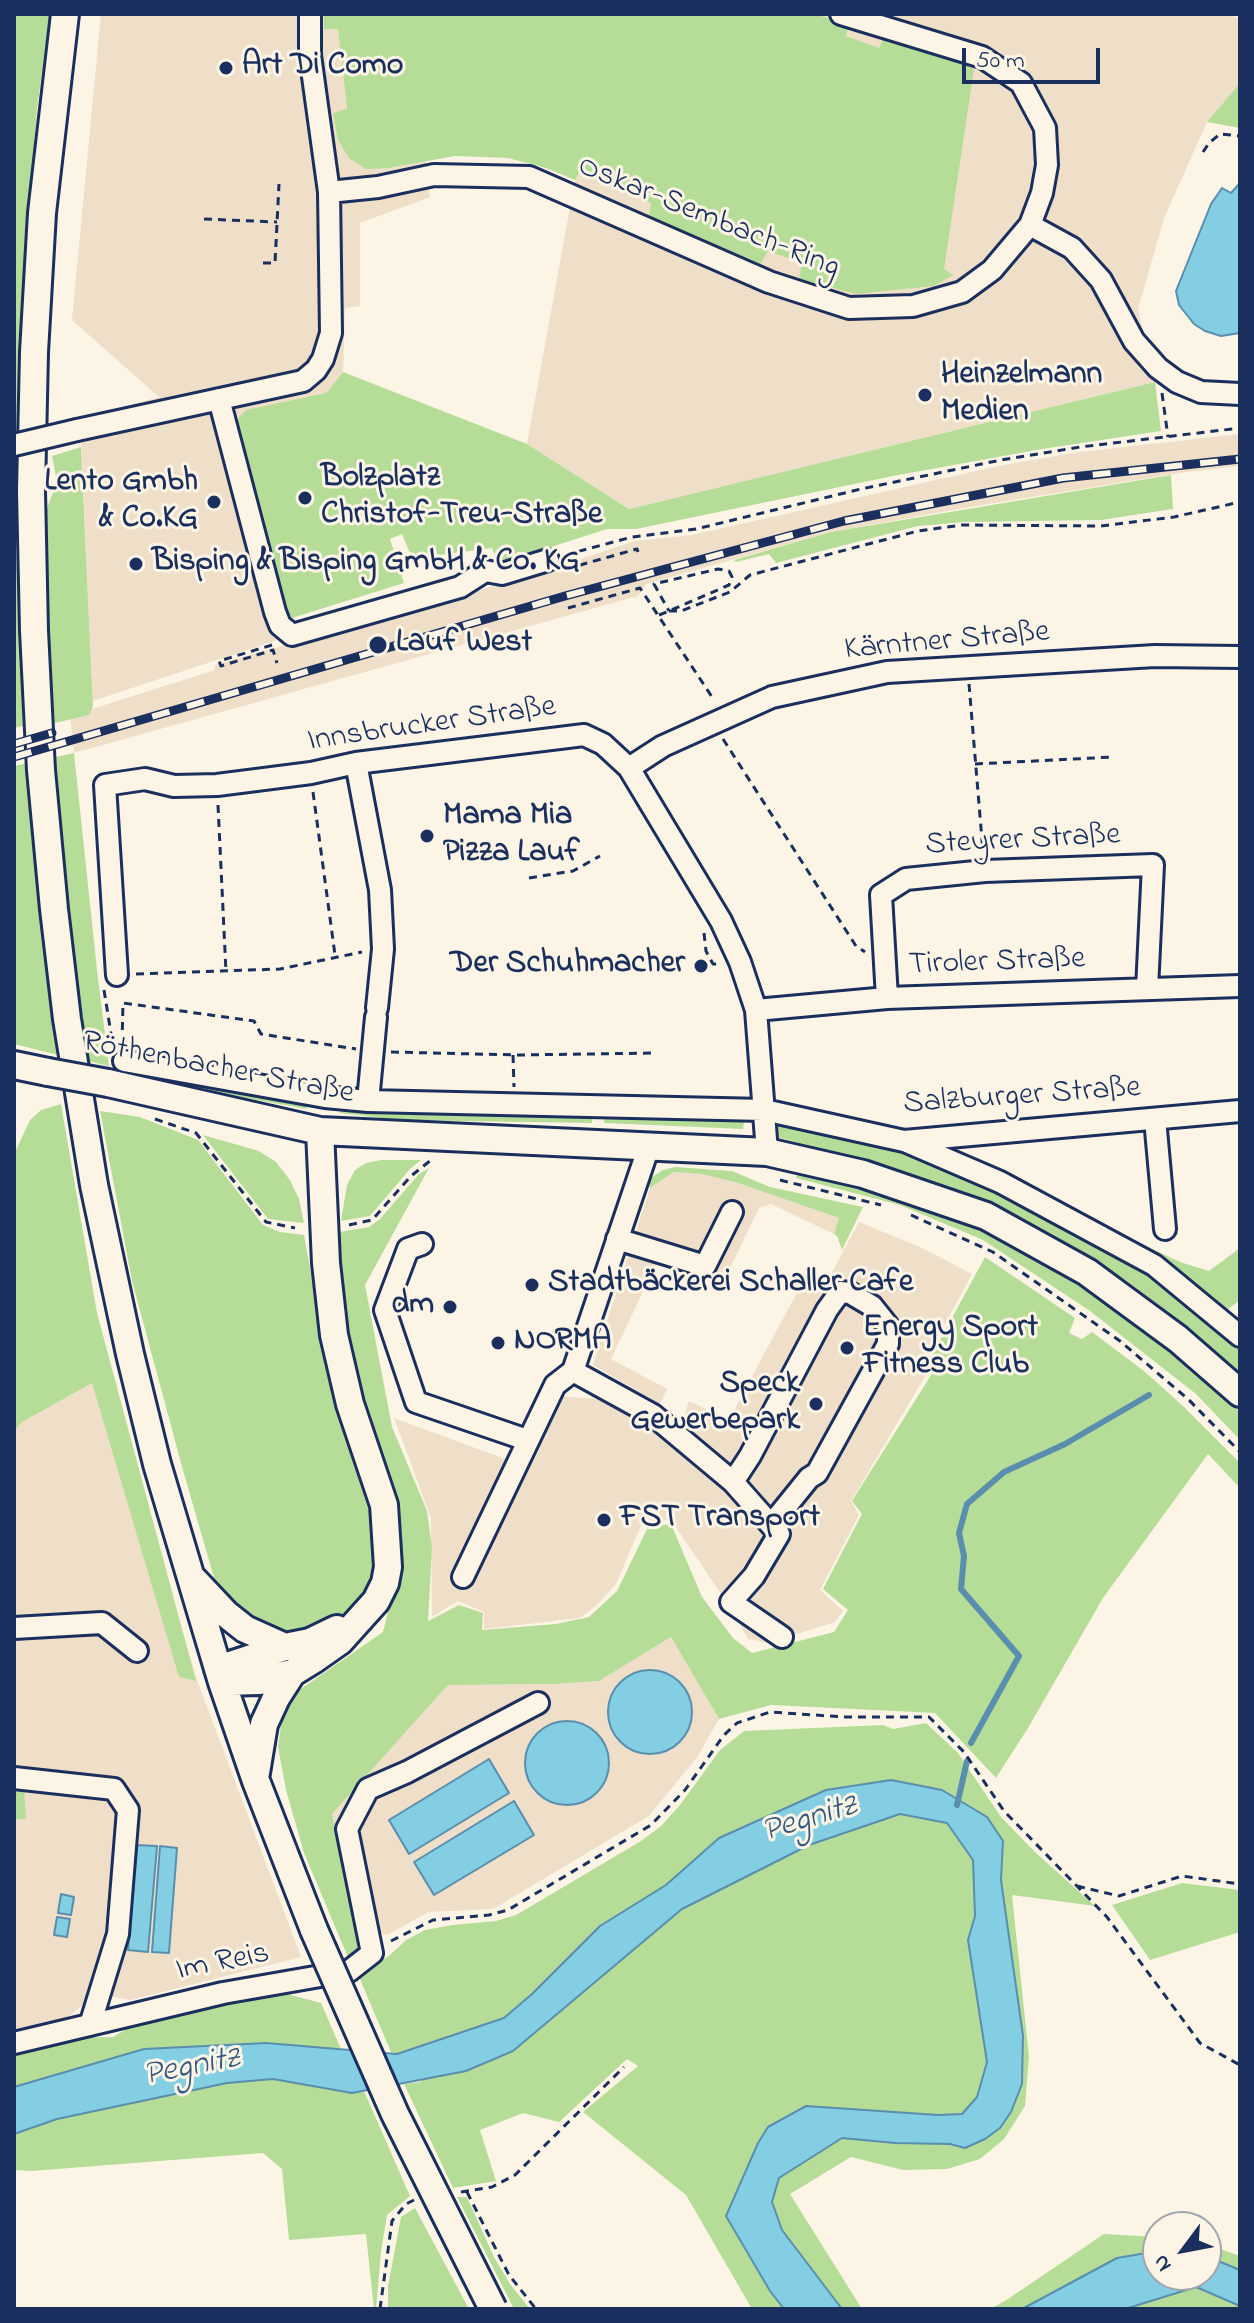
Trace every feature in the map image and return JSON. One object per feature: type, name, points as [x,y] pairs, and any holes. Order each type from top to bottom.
[{"type":"main road","points":[[65,14],[42,213],[34,352],[34,631],[41,770],[65,1003],[94,1185],[130,1354],[188,1573],[256,1781],[314,1930],[395,2114],[493,2309]]},
{"type":"main road","name":"Röthenbacher Straße","points":[[15,1071],[48,1072],[108,1083],[313,1130],[767,1152],[863,1174],[986,1216],[1087,1272],[1178,1339],[1240,1393]]},
{"type":"main road","points":[[220,1676],[259,1681],[292,1673],[340,1641],[362,1617],[376,1601],[385,1583],[388,1567],[384,1505],[350,1404],[334,1335],[313,1130]]},
{"type":"main road","points":[[188,1573],[226,1614],[245,1629],[285,1647]]},
{"type":"main road","points":[[220,1676],[285,1647],[310,1642],[362,1617]]},
{"type":"main road","points":[[256,1781],[264,1724],[292,1673]]},
{"type":"street","points":[[14,445],[303,381],[316,370],[331,333],[329,192],[310,55],[310,14]]},
{"type":"street","name":"Oskar-Sembach-Ring","points":[[329,192],[378,187],[434,175],[529,177],[743,271],[849,308],[913,306],[962,292],[992,270],[1030,225],[1042,193],[1047,165],[1045,128],[1021,83],[982,57],[841,14]]},
{"type":"street","points":[[1030,225],[1072,248],[1101,280],[1134,341],[1158,368],[1177,382],[1201,392],[1240,394]]},
{"type":"street","points":[[219,399],[275,612],[280,625],[292,635],[460,587],[485,571],[502,574],[548,560]]},
{"type":"street","name":"Kärntner Straße","points":[[629,768],[663,746],[772,697],[887,672],[1155,656],[1240,657]]},
{"type":"street","name":"Innsbrucker Straße","points":[[117,975],[105,785],[145,779],[174,786],[217,785],[311,773],[356,763],[584,735],[603,744],[629,768],[721,921],[740,962],[756,1010],[767,1152]]},
{"type":"street","points":[[356,763],[380,890],[383,949],[368,1101]]},
{"type":"street","name":"Steyrer Straße","points":[[887,998],[881,895],[906,879],[985,871],[1153,865],[1147,989]]},
{"type":"street","name":"Tiroler Straße","points":[[756,1010],[887,998],[1240,986]]},
{"type":"street","name":"Salzburger Straße","points":[[118,1054],[325,1097],[368,1101],[764,1110],[904,1141],[1240,1111]]},
{"type":"street","points":[[313,1130],[325,1097]]},
{"type":"street","points":[[1155,1119],[1165,1229]]},
{"type":"street","points":[[904,1141],[1000,1182],[1154,1265],[1240,1336]]},
{"type":"street","points":[[463,1577],[555,1385],[573,1371],[649,1146]]},
{"type":"street","points":[[617,1239],[705,1266],[732,1212]]},
{"type":"street","points":[[422,1244],[408,1249],[385,1310],[416,1402],[527,1440]]},
{"type":"street","points":[[733,1482],[750,1456],[827,1310],[840,1292],[850,1293],[872,1306],[888,1326],[888,1344],[817,1473],[809,1478],[771,1525]]},
{"type":"street","points":[[573,1371],[653,1415],[733,1482],[779,1534],[754,1576],[731,1602],[782,1637]]},
{"type":"street","points":[[14,1628],[102,1623],[137,1651]]},
{"type":"street","points":[[372,1953],[347,1829],[368,1789],[407,1772],[538,1703]]},
{"type":"street","points":[[14,1778],[114,1789],[128,1810],[118,1934],[90,2025]]},
{"type":"street","name":"Im Reis","points":[[14,2043],[223,1993],[349,1971],[372,1953]]},
{"type":"path","points":[[1203,152],[1220,134],[1240,136]]},
{"type":"path","points":[[263,263],[275,263],[279,184]]},
{"type":"path","points":[[204,219],[277,222]]},
{"type":"path","points":[[1158,368],[1168,437]]},
{"type":"path","points":[[548,560],[632,537],[696,529],[861,489],[1001,460],[1080,447],[1240,428]]},
{"type":"path","points":[[669,611],[681,611],[730,592],[750,575],[778,566],[918,531],[962,525],[1101,526],[1174,517],[1240,502]]},
{"type":"path","points":[[659,615],[669,611],[729,585],[732,577],[729,571],[718,569],[654,584],[669,611]]},
{"type":"path","points":[[568,608],[640,588],[856,946],[865,952],[884,951]]},
{"type":"path","points":[[277,663],[273,650],[221,666],[219,661],[278,643]]},
{"type":"path","points":[[967,668],[985,871]]},
{"type":"path","points":[[975,764],[1113,757]]},
{"type":"path","points":[[311,773],[335,956]]},
{"type":"path","points":[[217,785],[226,972]]},
{"type":"path","points":[[529,878],[573,871],[600,856]]},
{"type":"path","points":[[704,933],[706,951],[713,964],[720,964]]},
{"type":"path","points":[[118,1054],[102,976],[280,969],[383,949]]},
{"type":"path","points":[[513,1055],[515,1104]]},
{"type":"path","points":[[155,1119],[196,1133],[266,1222],[295,1228]]},
{"type":"path","points":[[767,1152],[776,1179],[894,1209]]},
{"type":"path","points":[[349,1225],[372,1220],[425,1164]]},
{"type":"path","points":[[907,1214],[993,1252],[1120,1341],[1189,1400],[1240,1452]]},
{"type":"path","points":[[372,1953],[433,1920],[489,1915],[508,1910],[651,1825],[685,1790],[737,1723],[770,1712],[844,1717],[929,1717],[964,1752],[1004,1811],[1107,1917],[1200,2043],[1240,2065]]},
{"type":"path","points":[[1074,1885],[1119,1896],[1182,1876],[1240,1884]]},
{"type":"path","points":[[455,2192],[492,2187],[515,2175],[624,2067]]},
{"type":"path","points":[[467,2192],[509,2275],[536,2309]]},
{"type":"path","points":[[380,2309],[392,2221],[406,2204],[427,2197]]},
{"type":"shaded area","points":[[101,14],[324,14],[324,29],[338,28],[347,110],[333,113],[389,168],[426,161],[430,197],[360,223],[360,306],[345,308],[343,372],[326,393],[319,396],[277,640],[93,701],[80,419],[159,397],[72,320]]},
{"type":"shaded area","points":[[814,14],[1227,14],[1240,19],[1240,83],[1207,122],[1164,218],[1138,309],[1155,382],[629,509],[527,444],[575,180],[580,171],[651,203],[761,264],[768,251],[802,263],[800,279],[952,275],[944,269],[884,36],[879,48],[846,36],[848,24]]},
{"type":"shaded area","points":[[1240,434],[1240,466],[1186,472],[831,532],[646,584],[638,596],[74,753],[70,716],[215,670],[215,665],[532,575],[635,541],[692,535],[998,466],[1079,452]]},
{"type":"shaded area","points":[[674,1172],[702,1174],[738,1183],[840,1218],[834,1234],[771,1204],[759,1208],[721,1287],[659,1258],[611,1359],[667,1389],[660,1404],[593,1365],[650,1188]]},
{"type":"shaded area","points":[[859,1222],[922,1248],[972,1274],[930,1352],[930,1368],[851,1501],[859,1515],[820,1590],[843,1611],[835,1622],[768,1643],[748,1639],[671,1520],[643,1521],[616,1584],[580,1618],[484,1629],[484,1612],[458,1601],[432,1617],[431,1518],[394,1418],[524,1466],[558,1396],[597,1399],[657,1430],[675,1443],[689,1401],[729,1420],[803,1281],[823,1289]]},
{"type":"shaded area","points":[[113,1375],[148,1517],[197,1680],[301,1957],[130,2000],[107,1996],[85,2003],[68,2017],[14,2031],[14,1376]]},
{"type":"shaded area","points":[[671,1637],[719,1719],[698,1756],[649,1816],[493,1909],[429,1912],[387,1935],[371,1930],[370,1922],[354,1920],[332,1814],[448,1685],[599,1681]]},
{"type":"green space","points":[[14,14],[50,14],[37,108],[25,258],[18,431],[14,432]]},
{"type":"green space","points":[[324,14],[814,14],[849,24],[846,36],[879,48],[884,36],[974,69],[944,269],[953,275],[934,286],[856,294],[799,279],[802,263],[768,251],[761,264],[649,216],[651,203],[580,171],[575,180],[508,158],[455,156],[366,169],[349,158],[338,140],[333,113],[347,109],[338,29],[324,29]]},
{"type":"green space","points":[[1240,83],[1240,128],[1207,122]]},
{"type":"green space","points":[[343,372],[527,444],[629,509],[1155,382],[1161,431],[893,476],[636,529],[607,529],[498,564],[492,548],[433,556],[414,563],[402,534],[390,539],[404,583],[292,618],[283,602],[234,423],[246,410],[326,393]]},
{"type":"green space","points":[[81,447],[93,706],[89,715],[51,724],[45,513],[57,482],[52,456]]},
{"type":"green space","points":[[1171,475],[1173,509],[1101,520],[964,522],[918,526],[776,563],[769,554],[734,560],[831,532]]},
{"type":"green space","points":[[14,483],[23,726],[14,728]]},
{"type":"green space","points":[[74,753],[109,1066],[88,1061],[69,916],[56,757]]},
{"type":"green space","points":[[28,763],[62,1056],[14,1044],[14,766]]},
{"type":"green space","points":[[213,1089],[305,1102],[307,1109],[212,1092]]},
{"type":"green space","points":[[61,1104],[97,1313],[196,1681],[179,1677],[92,1383],[22,1422],[14,1431],[16,1150],[30,1120],[41,1110]]},
{"type":"green space","points":[[342,1106],[592,1116],[592,1123],[401,1120],[340,1113]]},
{"type":"green space","points":[[100,1111],[140,1117],[198,1140],[263,1225],[280,1232],[304,1235],[330,1381],[375,1522],[374,1568],[360,1600],[335,1624],[281,1638],[232,1610],[215,1581],[132,1281]]},
{"type":"green space","points":[[605,1115],[745,1117],[743,1129],[604,1123]]},
{"type":"green space","points":[[784,1124],[896,1148],[960,1173],[1055,1217],[1133,1262],[1190,1303],[1240,1348],[1240,1376],[1179,1320],[1127,1281],[1047,1233],[969,1195],[885,1165],[780,1138],[776,1133],[778,1126]]},
{"type":"green space","points":[[203,1135],[259,1151],[276,1162],[299,1199],[304,1223],[268,1219]]},
{"type":"green space","points":[[421,1160],[370,1216],[341,1221],[347,1185],[355,1170],[366,1163]]},
{"type":"green space","points":[[675,1167],[732,1171],[770,1187],[863,1207],[842,1250],[834,1234],[839,1218],[738,1183],[702,1174],[674,1172],[650,1188],[649,1179]]},
{"type":"green space","points":[[429,1168],[365,1285],[392,1427],[427,1511],[432,1547],[428,1621],[459,1605],[483,1613],[482,1630],[556,1624],[589,1617],[617,1591],[648,1527],[671,1524],[702,1597],[733,1638],[752,1653],[834,1632],[848,1610],[823,1589],[862,1514],[852,1501],[933,1372],[932,1355],[985,1257],[1075,1318],[1069,1333],[1082,1339],[1092,1332],[1144,1371],[1183,1406],[1240,1463],[1240,1488],[1208,1454],[1103,1598],[996,1778],[935,1713],[771,1705],[719,1719],[671,1637],[599,1681],[448,1685],[332,1814],[354,1920],[363,1921],[365,1947],[350,1962],[304,1853],[286,1790],[278,1747],[282,1718],[295,1693],[383,1632],[399,1561],[373,1435],[345,1336],[340,1232],[369,1227],[380,1219],[419,1174]]},
{"type":"green space","points":[[798,1173],[901,1198],[1020,1245],[1145,1327],[1218,1389],[1240,1413],[1240,1440],[1196,1394],[1090,1311],[983,1240],[900,1205],[796,1178]]},
{"type":"green space","points":[[1059,1205],[1180,1262],[1209,1271],[1240,1248],[1240,1300],[1223,1313]]},
{"type":"green space","points":[[926,1723],[958,1753],[1001,1817],[1095,1906],[1012,1895],[1029,2057],[1025,2106],[1004,2139],[980,2159],[947,2169],[903,2170],[851,2157],[790,2194],[862,2309],[842,2309],[782,2230],[772,2202],[779,2178],[842,2138],[950,2144],[965,2148],[1000,2128],[1011,2112],[1001,1880],[1003,1841],[942,1790],[891,1780],[826,1790],[719,1838],[666,1885],[600,1926],[504,2018],[397,2054],[391,2052],[359,1977],[406,1940],[425,1930],[496,1921],[516,1915],[641,1841],[661,1826],[680,1805],[720,1750],[744,1731],[883,1725],[893,1729]]},
{"type":"green space","points":[[14,1787],[24,1788],[26,1819],[14,1819]]},
{"type":"green space","points":[[900,1814],[948,1823],[973,1860],[975,1916],[968,1940],[987,2062],[977,2097],[962,2114],[806,2106],[768,2127],[726,2216],[784,2309],[752,2309],[686,2195],[583,2112],[638,2066],[627,2059],[559,2122],[523,2113],[480,2130],[496,2181],[453,2188],[404,2084],[420,2082],[645,1941],[682,1909],[809,1844]]},
{"type":"green space","points":[[1182,1883],[1240,1890],[1240,1932],[1150,1960],[1112,1905]]},
{"type":"green space","points":[[276,1991],[321,2003],[341,2049],[266,2043],[144,2049],[14,2087],[14,2049],[62,2038],[113,2037],[144,2019]]},
{"type":"green space","points":[[273,2079],[352,2093],[364,2091],[410,2196],[387,2215],[376,2309],[366,2234],[289,2240],[282,2169],[263,2153],[14,2170],[14,2134],[56,2119],[227,2083]]},
{"type":"green space","points":[[457,2197],[467,2197],[494,2257],[530,2309],[514,2309]]},
{"type":"green space","points":[[415,2208],[469,2309],[388,2309],[388,2286],[401,2217]]},
{"type":"green space","points":[[1104,2234],[1142,2236],[1142,2254],[1117,2258],[1022,2309],[990,2309]]},
{"type":"green space","points":[[1222,2250],[1240,2256],[1240,2270],[1222,2263]]},
{"type":"green space","points":[[1183,2291],[1205,2291],[1240,2306],[1240,2309],[1125,2309]]},
{"type":"water","points":[[1239,184],[1240,333],[1221,336],[1194,324],[1179,305],[1176,291],[1211,204],[1222,188],[1231,193]]},
{"type":"water","points":[[650,1670],[673,1677],[685,1689],[692,1712],[685,1735],[673,1747],[650,1754],[627,1747],[615,1735],[608,1712],[615,1689],[627,1677]]},
{"type":"water","points":[[559,1721],[575,1721],[591,1728],[602,1739],[609,1763],[606,1779],[597,1793],[575,1805],[559,1805],[543,1798],[532,1787],[525,1771],[525,1755],[532,1739],[543,1728]]},
{"type":"water","points":[[489,1759],[509,1793],[409,1854],[389,1820]]},
{"type":"water","name":"Pegnitz","points":[[891,1780],[942,1790],[987,1817],[1003,1841],[1001,1880],[1023,2036],[1022,2084],[1011,2112],[1000,2128],[965,2148],[950,2144],[842,2138],[779,2178],[772,2202],[782,2230],[842,2309],[784,2309],[726,2216],[768,2127],[806,2106],[962,2114],[977,2097],[987,2062],[968,1940],[975,1916],[973,1860],[947,1823],[900,1814],[809,1845],[682,1909],[513,2051],[466,2071],[352,2093],[273,2079],[227,2083],[57,2119],[14,2134],[14,2087],[144,2049],[266,2043],[397,2054],[504,2018],[600,1926],[666,1885],[719,1838],[826,1790]]},
{"type":"water","points":[[514,1801],[534,1835],[434,1895],[414,1862]]},
{"type":"water","points":[[137,1845],[157,1846],[148,1952],[128,1950]]},
{"type":"water","points":[[160,1846],[177,1848],[169,1953],[152,1952]]},
{"type":"water","points":[[61,1894],[74,1897],[71,1915],[58,1913]]},
{"type":"water","points":[[57,1917],[70,1919],[67,1937],[54,1935]]},
{"type":"water","points":[[1142,2254],[1142,2291],[1183,2291],[1125,2309],[1022,2309],[1117,2258]]},
{"type":"water","points":[[1222,2263],[1240,2270],[1240,2306],[1205,2291],[1222,2291]]},
{"type":"waterway","points":[[971,1743],[1019,1656],[961,1589],[964,1556],[959,1533],[967,1504],[1004,1472],[1065,1444],[1149,1395]]},
{"type":"waterway","points":[[957,1805],[967,1761]]},
{"type":"railway","points":[[14,757],[565,596],[844,521],[1063,478],[1240,459]]},
{"type":"railway","points":[[14,744],[52,733]]},
{"type":"place","name":"Art Di Como","points":[[226,68]]},
{"type":"place","name":"Heinzelmann Medien","points":[[925,395]]},
{"type":"place","name":"Bolzplatz Christof-Treu-Straße","points":[[305,498]]},
{"type":"place","name":"Lento Gmbh & Co.KG","points":[[214,502]]},
{"type":"place","name":"Bisping & Bisping GmbH & Co. KG","points":[[136,564]]},
{"type":"place","name":"Lauf West","points":[[378,645]]},
{"type":"place","name":"Mama Mia Pizza Lauf","points":[[427,836]]},
{"type":"place","name":"Der Schuhmacher","points":[[701,966]]},
{"type":"place","name":"Stadtbäckerei Schaller Cafe","points":[[532,1285]]},
{"type":"place","name":"dm","points":[[450,1307]]},
{"type":"place","name":"NORMA","points":[[498,1343]]},
{"type":"place","name":"Energy Sport Fitness Club","points":[[847,1348]]},
{"type":"place","name":"Speck Gewerbepark","points":[[816,1404]]},
{"type":"place","name":"FST Transport","points":[[604,1520]]}]
